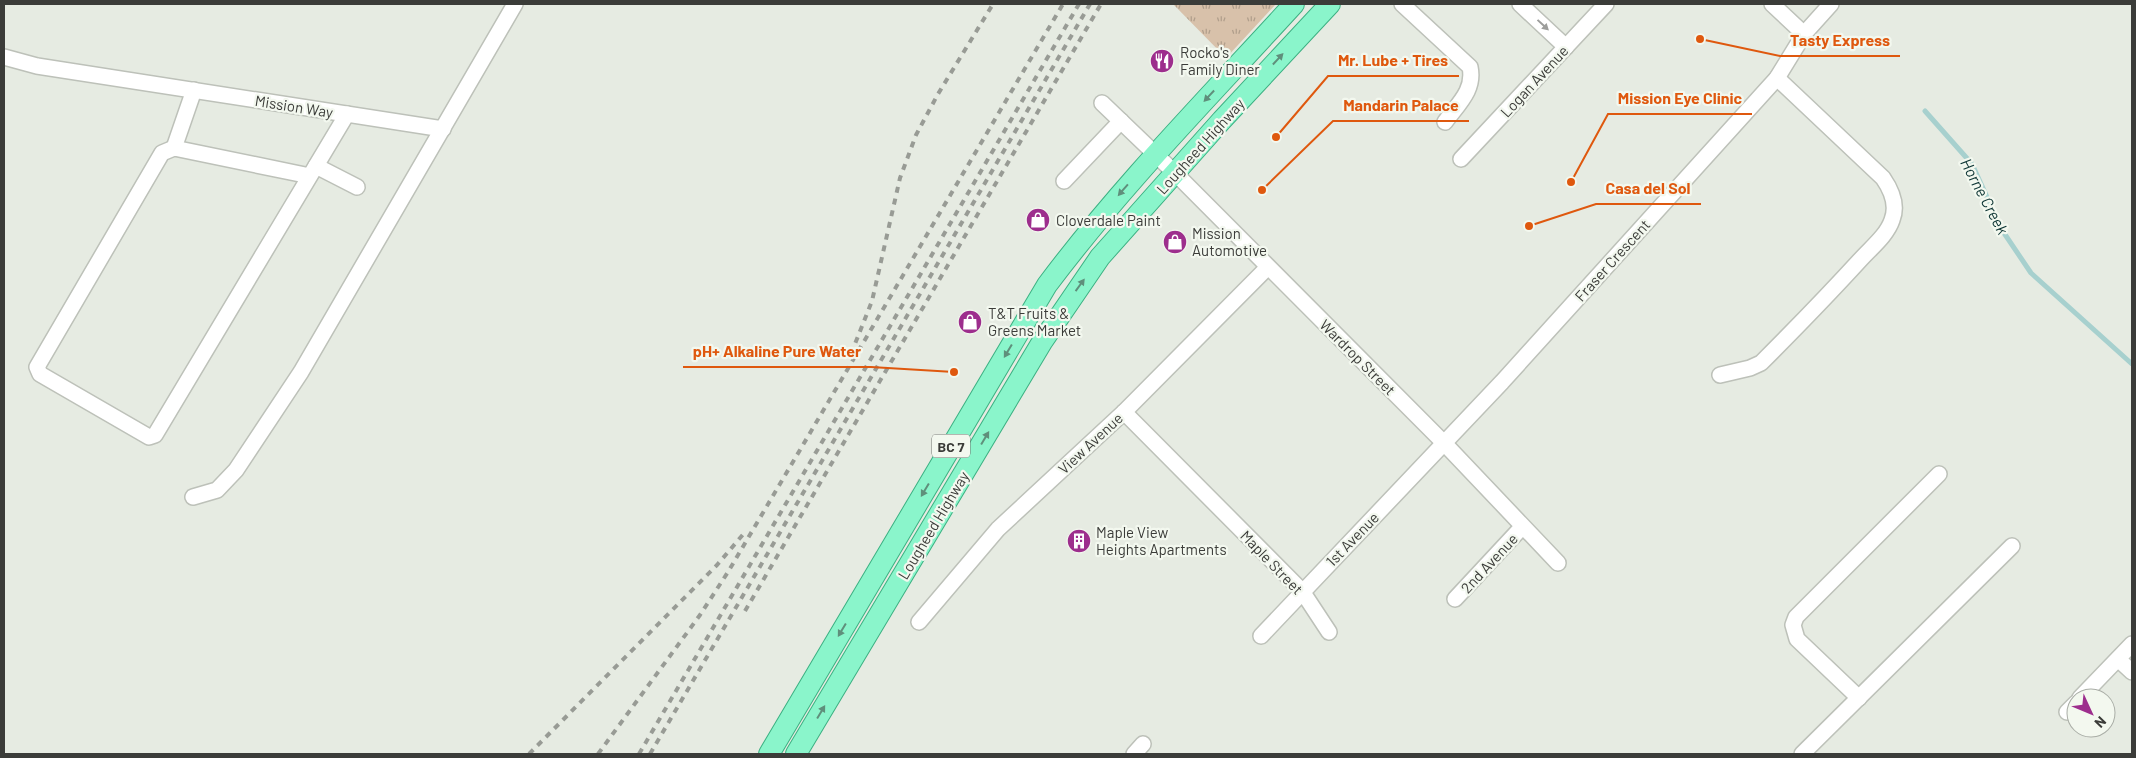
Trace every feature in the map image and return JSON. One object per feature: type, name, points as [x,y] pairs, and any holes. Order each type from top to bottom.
[{"type":"main road","name":"Lougheed Highway","points":[[769,754],[1047,285],[1087,231],[1155,154],[1294,4]]},
{"type":"main road","name":"Lougheed Highway","points":[[796,754],[1037,351],[1074,293],[1100,258],[1222,120],[1330,4]]},
{"type":"street","points":[[193,497],[217,490],[236,470],[301,372],[515,4]]},
{"type":"street","points":[[1402,4],[1470,67],[1471,87],[1445,122]]},
{"type":"street","points":[[1520,4],[1566,47]]},
{"type":"street","name":"Logan Avenue","points":[[1461,159],[1606,4]]},
{"type":"street","points":[[1772,4],[1804,34]]},
{"type":"street","name":"Fraser Crescent","points":[[1444,443],[1777,78],[1804,34],[1831,4]]},
{"type":"street","name":"Mission Way","points":[[7,55],[37,66],[443,128]]},
{"type":"street","points":[[1720,375],[1761,363],[1840,282],[1887,231],[1893,220],[1895,205],[1891,189],[1883,178],[1777,78]]},
{"type":"street","points":[[174,148],[194,90]]},
{"type":"street","name":"Wardrop Street","points":[[1102,103],[1176,174],[1267,268],[1444,443],[1558,563]]},
{"type":"street","points":[[346,114],[313,171],[155,435],[148,437],[40,374],[38,367],[162,153],[174,148],[313,171],[357,187]]},
{"type":"street","points":[[1064,181],[1120,121]]},
{"type":"street","name":"View Avenue","points":[[919,622],[998,529],[1124,412],[1267,268]]},
{"type":"street","name":"Maple Street","points":[[1124,412],[1302,591],[1330,632]]},
{"type":"street","name":"1st Avenue","points":[[1261,636],[1444,443]]},
{"type":"street","points":[[1859,698],[1797,639],[1793,625],[1796,617],[1940,474]]},
{"type":"street","name":"2nd Avenue","points":[[1455,599],[1522,527]]},
{"type":"street","points":[[1802,754],[2012,546]]},
{"type":"street","points":[[2090,688],[2132,644]]},
{"type":"street","points":[[2118,659],[2132,672]]},
{"type":"green space","points":[[1173,4],[1276,4],[1226,58]]},
{"type":"waterway","name":"Horne Creek","points":[[1925,111],[1972,164],[2002,230],[2031,273],[2132,364]]},
{"type":"railway","points":[[851,354],[872,301],[900,178],[916,135],[938,94],[993,4]]},
{"type":"railway","points":[[598,754],[700,615],[728,572],[1063,4]]},
{"type":"railway","points":[[639,754],[1079,4]]},
{"type":"railway","points":[[650,754],[1090,4]]},
{"type":"railway","points":[[745,611],[1101,4]]},
{"type":"railway","points":[[529,754],[717,565],[746,531]]},
{"type":"place","name":"Tasty Express","points":[[1700,39]]},
{"type":"place","name":"Rocko's Family Diner","points":[[1162,61]]},
{"type":"place","name":"Mr. Lube + Tires","points":[[1276,137]]},
{"type":"place","name":"Mission Eye Clinic","points":[[1571,182]]},
{"type":"place","name":"Mandarin Palace","points":[[1262,190]]},
{"type":"place","name":"Cloverdale Paint","points":[[1038,220]]},
{"type":"place","name":"Casa del Sol","points":[[1529,226]]},
{"type":"place","name":"Mission Automotive","points":[[1175,242]]},
{"type":"place","name":"T&T Fruits & Greens Market","points":[[970,322]]},
{"type":"place","name":"pH+ Alkaline Pure Water","points":[[954,372]]},
{"type":"place","name":"Maple View Heights Apartments","points":[[1079,541]]}]
